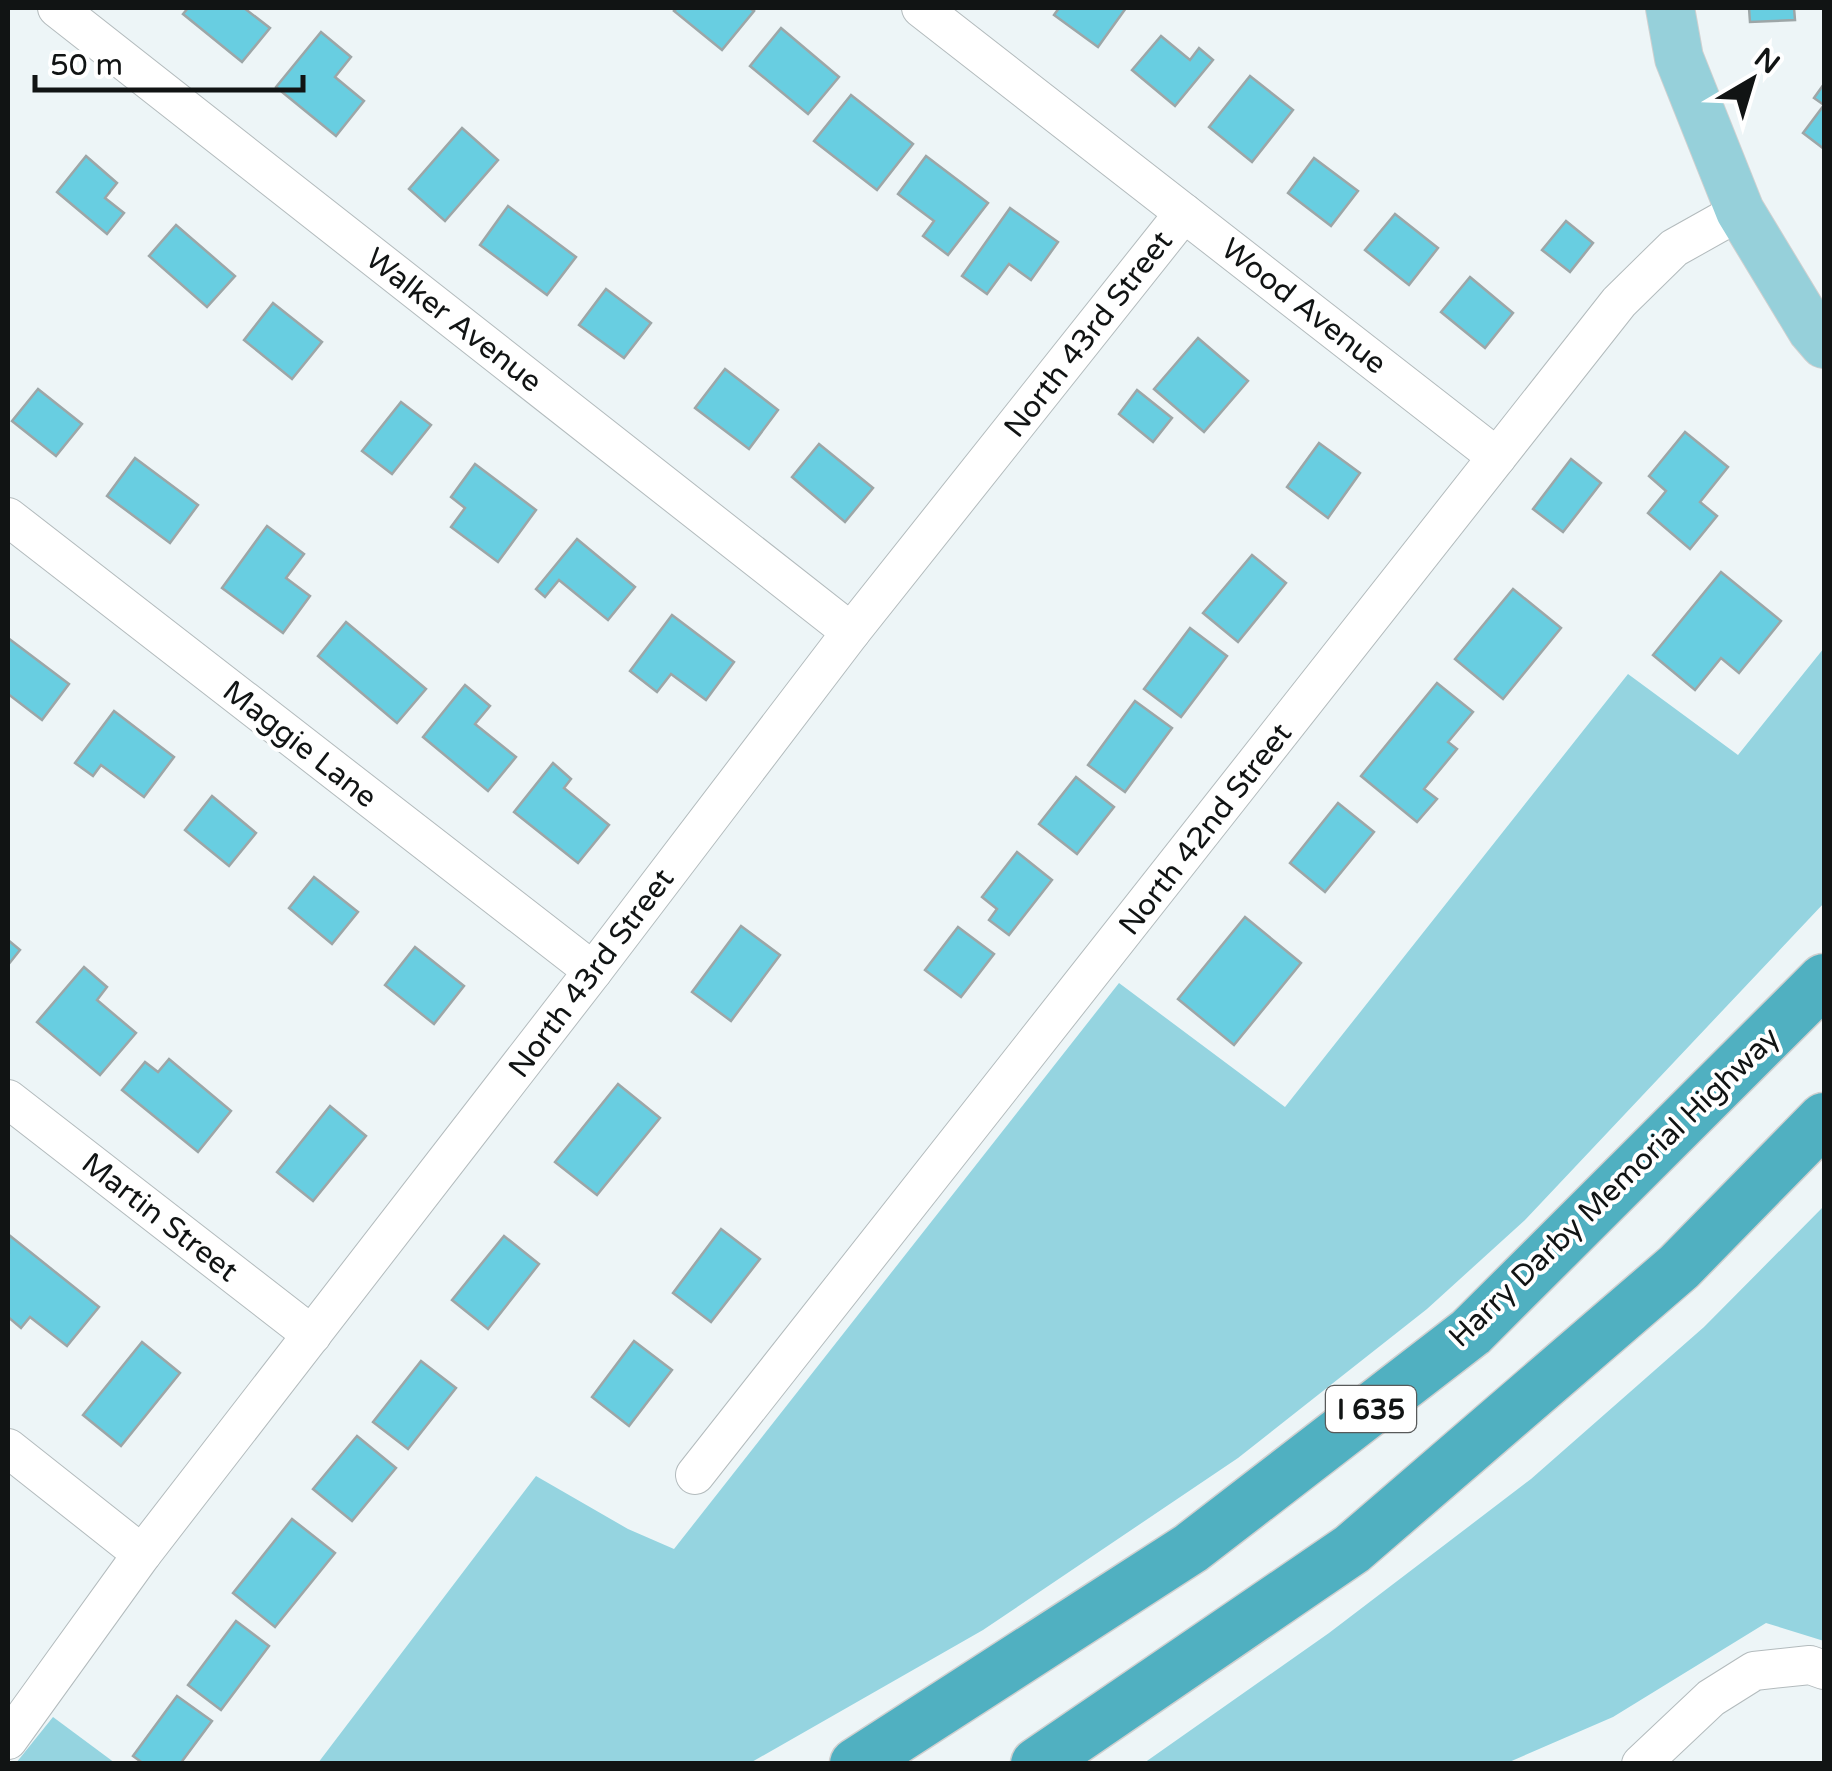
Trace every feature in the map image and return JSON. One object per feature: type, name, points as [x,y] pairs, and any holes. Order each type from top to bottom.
[{"type":"highway","name":"Harry Darby Memorial Highway","points":[[856,1764],[1191,1548],[1471,1332],[1824,980]]},
{"type":"highway","points":[[1036,1764],[1352,1549],[1679,1267],[1824,1119]]},
{"type":"main road","points":[[1670,8],[1679,58],[1740,211],[1824,344]]},
{"type":"street","name":"Walker Avenue","points":[[58,8],[851,632]]},
{"type":"street","name":"Wood Avenue","points":[[921,8],[1498,458]]},
{"type":"street","name":"North 42nd Street","points":[[696,1475],[1618,302],[1674,248],[1740,211]]},
{"type":"street","name":"North 43rd Street","points":[[8,1740],[142,1554],[851,632],[1184,214]]},
{"type":"street","name":"Maggie Lane","points":[[8,517],[593,971]]},
{"type":"street","name":"Martin Street","points":[[8,1099],[312,1336]]},
{"type":"street","points":[[8,1448],[142,1554]]},
{"type":"street","points":[[1641,1764],[1711,1698],[1754,1671],[1810,1665],[1824,1670]]},
{"type":"shaded area","points":[[1824,648],[1824,903],[1525,1220],[1427,1309],[1238,1458],[983,1630],[750,1763],[318,1763],[536,1476],[628,1529],[674,1549],[1119,983],[1285,1107],[1628,674],[1738,755]]},
{"type":"shaded area","points":[[1824,1206],[1824,1641],[1766,1623],[1613,1717],[1507,1763],[1144,1763],[1329,1633],[1531,1479],[1704,1327]]},
{"type":"shaded area","points":[[53,1717],[115,1763],[16,1763]]},
{"type":"building","points":[[188,8],[244,8],[270,28],[242,62],[183,14]]},
{"type":"building","points":[[1059,8],[1126,8],[1098,47],[1054,15]]},
{"type":"building","points":[[1749,8],[1794,8],[1795,20],[1750,22]]},
{"type":"building","points":[[674,11],[754,11],[722,50]]},
{"type":"building","points":[[781,28],[839,77],[808,114],[750,66]]},
{"type":"building","points":[[321,32],[351,57],[335,77],[364,101],[336,136],[276,87]]},
{"type":"building","points":[[1161,36],[1190,60],[1199,48],[1213,60],[1175,106],[1132,70]]},
{"type":"building","points":[[1250,76],[1293,110],[1252,162],[1209,127]]},
{"type":"building","points":[[1824,84],[1824,105],[1814,98]]},
{"type":"building","points":[[851,95],[913,144],[877,190],[814,141]]},
{"type":"building","points":[[1824,105],[1824,149],[1803,133]]},
{"type":"building","points":[[462,128],[498,160],[445,221],[409,189]]},
{"type":"building","points":[[86,156],[117,183],[105,198],[124,213],[107,234],[57,192]]},
{"type":"building","points":[[926,156],[988,203],[948,255],[923,236],[934,221],[898,194]]},
{"type":"building","points":[[1314,158],[1358,191],[1331,226],[1288,193]]},
{"type":"building","points":[[508,206],[576,257],[547,295],[480,245]]},
{"type":"building","points":[[1010,208],[1058,242],[1031,280],[1009,264],[987,294],[962,276]]},
{"type":"building","points":[[1395,214],[1438,248],[1409,285],[1365,250]]},
{"type":"building","points":[[1566,221],[1593,243],[1570,272],[1542,250]]},
{"type":"building","points":[[176,225],[235,276],[207,307],[149,256]]},
{"type":"building","points":[[1470,277],[1513,313],[1485,348],[1441,312]]},
{"type":"building","points":[[606,289],[651,323],[624,358],[579,325]]},
{"type":"building","points":[[273,303],[322,342],[292,379],[244,340]]},
{"type":"building","points":[[1198,338],[1248,381],[1204,432],[1154,389]]},
{"type":"building","points":[[725,369],[778,410],[749,449],[695,408]]},
{"type":"building","points":[[38,389],[82,424],[56,456],[12,421]]},
{"type":"building","points":[[1137,390],[1172,418],[1153,442],[1119,414]]},
{"type":"building","points":[[401,402],[431,425],[392,474],[362,451]]},
{"type":"building","points":[[1685,432],[1728,467],[1700,502],[1717,516],[1690,549],[1648,513],[1666,491],[1649,476]]},
{"type":"building","points":[[1319,443],[1360,473],[1328,518],[1287,487]]},
{"type":"building","points":[[819,444],[873,488],[845,522],[792,477]]},
{"type":"building","points":[[135,458],[198,505],[170,543],[107,496]]},
{"type":"building","points":[[1571,459],[1601,483],[1563,532],[1533,509]]},
{"type":"building","points":[[475,464],[536,510],[498,562],[451,527],[465,508],[451,497]]},
{"type":"building","points":[[267,526],[304,554],[286,578],[310,596],[283,633],[222,588]]},
{"type":"building","points":[[577,539],[635,587],[608,620],[559,580],[545,597],[536,589]]},
{"type":"building","points":[[1252,555],[1286,583],[1238,642],[1203,613]]},
{"type":"building","points":[[1721,572],[1781,621],[1739,673],[1721,658],[1695,690],[1653,655]]},
{"type":"building","points":[[1513,589],[1561,628],[1503,699],[1455,659]]},
{"type":"building","points":[[672,615],[734,662],[706,700],[671,674],[657,692],[630,671]]},
{"type":"building","points":[[346,622],[426,689],[397,723],[318,656]]},
{"type":"building","points":[[1190,628],[1227,656],[1181,717],[1144,689]]},
{"type":"building","points":[[8,638],[69,684],[42,720],[8,694]]},
{"type":"building","points":[[1437,683],[1473,712],[1448,742],[1457,749],[1424,789],[1437,799],[1417,822],[1361,776]]},
{"type":"building","points":[[465,685],[490,706],[475,724],[516,757],[488,791],[423,737]]},
{"type":"building","points":[[1135,701],[1172,728],[1125,792],[1088,765]]},
{"type":"building","points":[[114,711],[174,757],[144,797],[101,765],[93,776],[75,763]]},
{"type":"building","points":[[553,763],[571,779],[564,788],[609,825],[578,863],[514,812]]},
{"type":"building","points":[[1076,777],[1114,807],[1077,854],[1039,824]]},
{"type":"building","points":[[212,796],[256,833],[229,866],[185,830]]},
{"type":"building","points":[[1338,803],[1374,832],[1325,892],[1290,863]]},
{"type":"building","points":[[1017,852],[1052,880],[1009,935],[989,920],[997,909],[982,897]]},
{"type":"building","points":[[314,877],[358,912],[332,944],[289,908]]},
{"type":"building","points":[[1245,917],[1301,963],[1234,1045],[1178,999]]},
{"type":"building","points":[[741,926],[780,955],[731,1021],[692,992]]},
{"type":"building","points":[[958,927],[994,954],[961,997],[925,970]]},
{"type":"building","points":[[8,940],[20,950],[8,965]]},
{"type":"building","points":[[415,947],[464,986],[434,1024],[385,985]]},
{"type":"building","points":[[84,967],[107,987],[97,1000],[136,1033],[100,1075],[37,1022]]},
{"type":"building","points":[[169,1059],[231,1111],[198,1152],[122,1090],[145,1062],[158,1072]]},
{"type":"building","points":[[618,1084],[660,1118],[597,1195],[555,1162]]},
{"type":"building","points":[[330,1106],[366,1136],[313,1201],[277,1172]]},
{"type":"building","points":[[721,1229],[760,1259],[711,1322],[673,1293]]},
{"type":"building","points":[[9,1235],[99,1307],[67,1346],[30,1317],[21,1328],[8,1317]]},
{"type":"building","points":[[504,1236],[539,1264],[488,1329],[452,1300]]},
{"type":"building","points":[[634,1341],[672,1370],[629,1426],[592,1397]]},
{"type":"building","points":[[142,1342],[180,1373],[121,1446],[83,1415]]},
{"type":"building","points":[[421,1361],[456,1388],[408,1449],[373,1422]]},
{"type":"building","points":[[357,1436],[396,1468],[352,1521],[313,1489]]},
{"type":"building","points":[[292,1519],[335,1553],[275,1627],[233,1593]]},
{"type":"building","points":[[236,1621],[269,1646],[221,1710],[188,1685]]},
{"type":"building","points":[[177,1696],[212,1721],[180,1764],[144,1764],[133,1756]]}]
